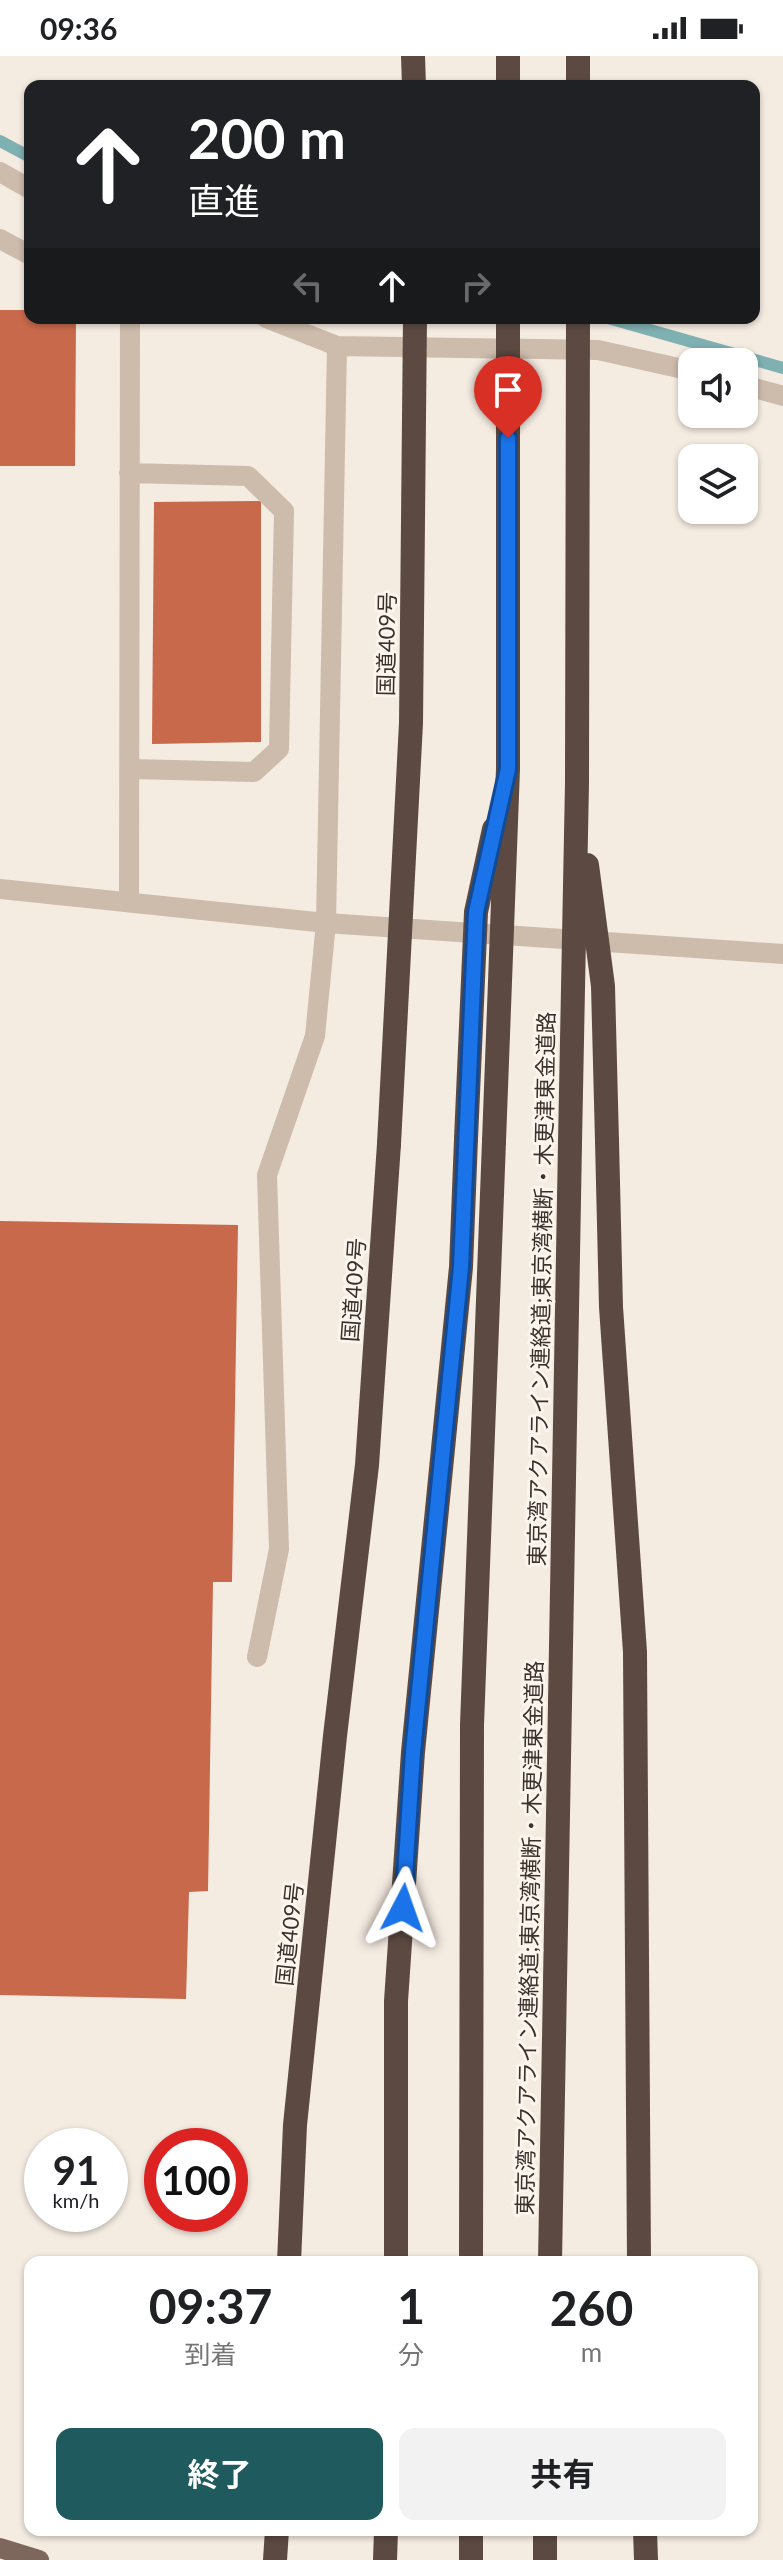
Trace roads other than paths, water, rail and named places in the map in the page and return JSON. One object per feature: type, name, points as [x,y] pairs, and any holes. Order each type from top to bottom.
[{"type":"highway","points":[[413,56],[414,80]]},
{"type":"highway","points":[[508,56],[508,80]]},
{"type":"highway","points":[[578,56],[578,80]]},
{"type":"highway","name":"国道409号","points":[[289,2256],[295,2125],[335,1736],[367,1465],[389,1144],[411,723],[415,324]]},
{"type":"highway","points":[[471,2256],[472,1725],[508,769],[508,324]]},
{"type":"highway","name":"東京湾アクアライン連絡道;東京湾横断・木更津東金道路","points":[[550,2256],[577,783],[578,324]]},
{"type":"highway","points":[[396,2256],[396,2001],[413,1752],[461,1267],[476,912],[508,769]]},
{"type":"highway","points":[[577,783],[603,986],[611,1307],[635,1652],[639,2256]]},
{"type":"highway","points":[[275,2560],[277,2536]]},
{"type":"highway","points":[[385,2560],[386,2536]]},
{"type":"highway","points":[[471,2536],[471,2560]]},
{"type":"highway","points":[[545,2536],[545,2560]]},
{"type":"highway","points":[[645,2536],[646,2560]]},
{"type":"main road","points":[[0,2548],[39,2560]]},
{"type":"street","points":[[0,172],[24,186]]},
{"type":"street","points":[[0,239],[24,252]]},
{"type":"street","points":[[129,901],[130,324]]},
{"type":"street","points":[[281,324],[337,346],[598,350],[678,368]]},
{"type":"street","points":[[257,1657],[279,1549],[267,1175],[315,1036],[326,923],[337,346]]},
{"type":"street","points":[[758,389],[783,396]]},
{"type":"street","points":[[129,473],[248,476],[284,511],[279,749],[254,772],[131,769]]},
{"type":"street","points":[[0,889],[326,923],[783,954]]},
{"type":"waterway","points":[[0,141],[24,154]]},
{"type":"waterway","points":[[629,324],[783,368]]}]
